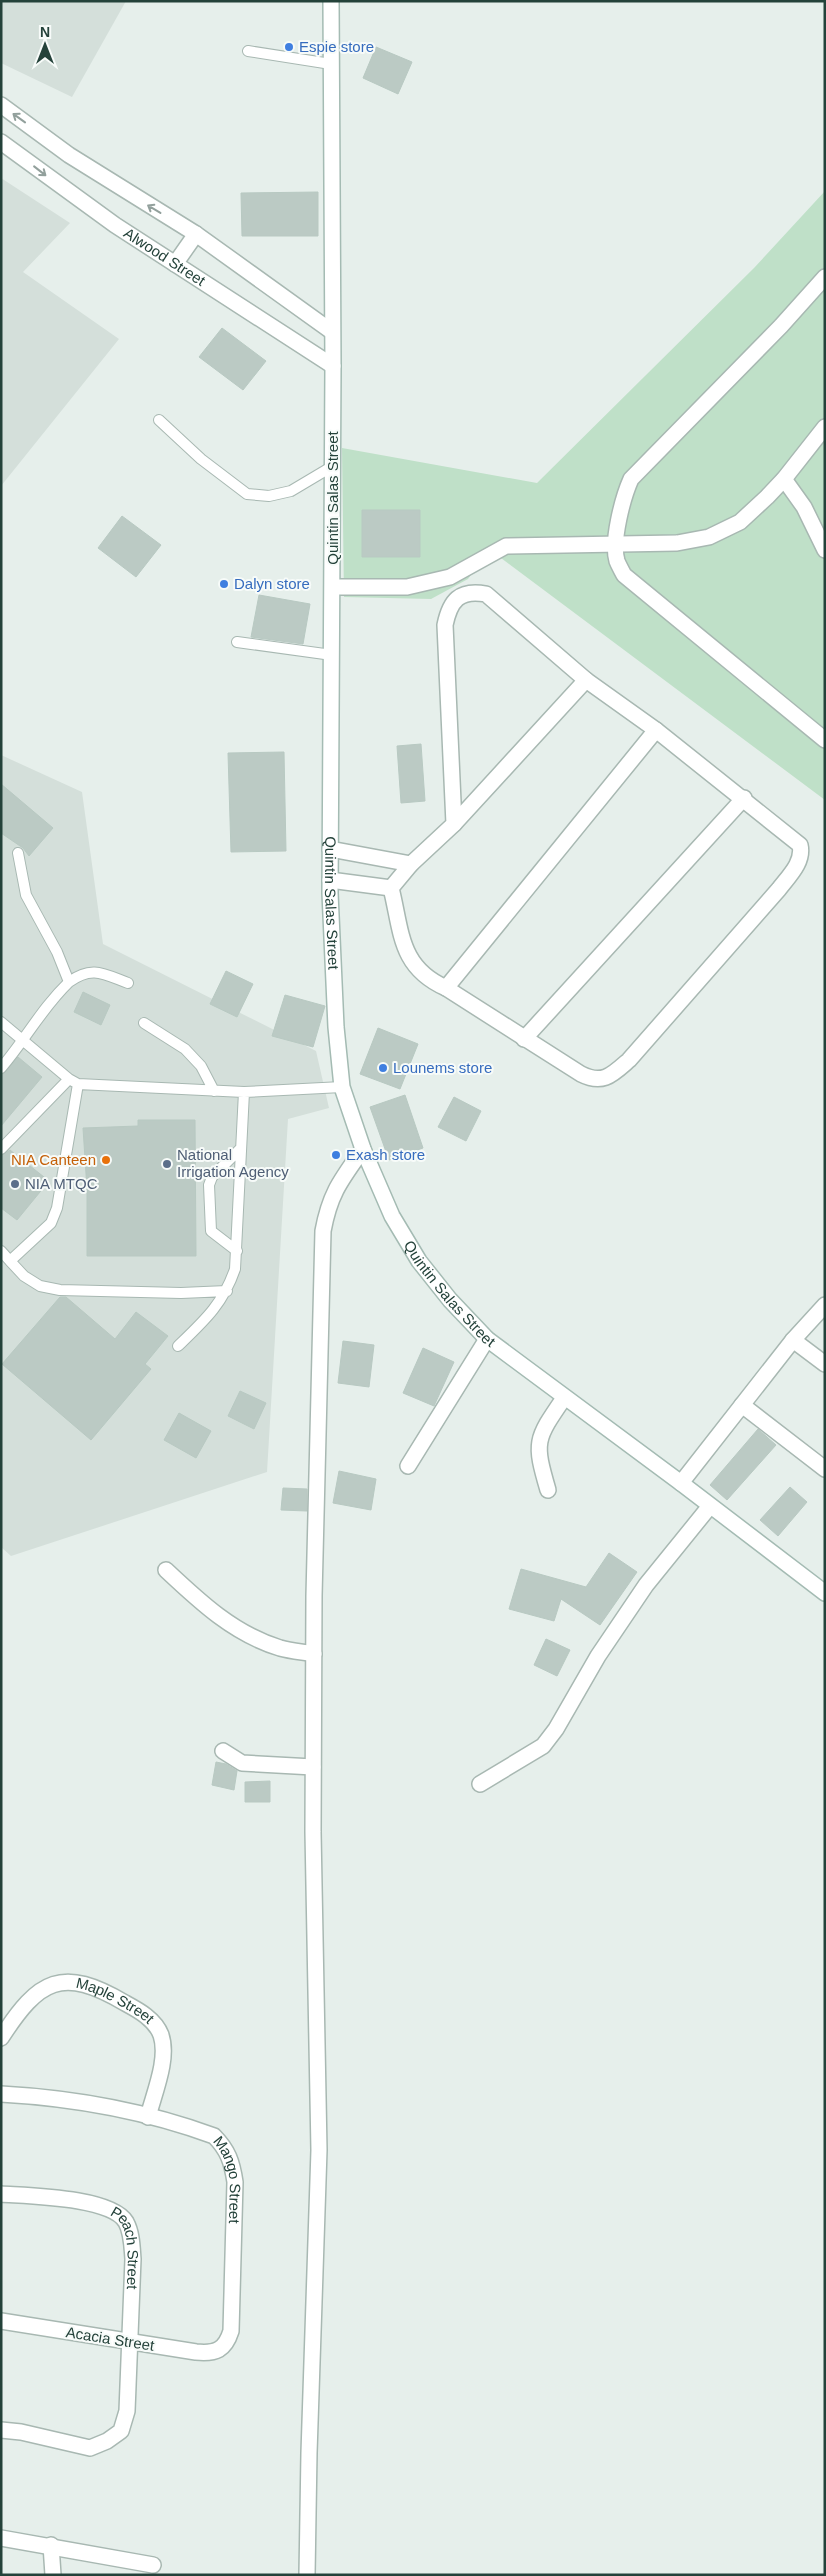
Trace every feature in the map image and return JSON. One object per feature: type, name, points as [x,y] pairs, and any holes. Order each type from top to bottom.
[{"type":"street","name":"Quintin Salas Street","points":[[331,1],[333,587],[330,880],[336,1027],[342,1086],[363,1149],[392,1216],[419,1261],[450,1300],[487,1339],[564,1398],[682,1483],[825,1593]]},
{"type":"street","points":[[1,105],[69,155],[196,234],[331,331]]},
{"type":"street","name":"Alwood Street","points":[[1,142],[115,226],[333,366]]},
{"type":"street","points":[[175,264],[196,234]]},
{"type":"street","points":[[825,276],[781,326],[631,479],[622,502],[617,544],[617,560],[624,575],[825,740]]},
{"type":"street","points":[[333,587],[408,587],[450,577],[506,546],[677,543],[708,537],[740,522],[784,479],[825,427]]},
{"type":"street","points":[[784,479],[804,507],[825,550]]},
{"type":"street","points":[[391,888],[406,953],[416,969],[581,1074],[598,1080],[609,1078],[629,1060],[779,889],[799,860],[800,845],[744,798],[656,730],[586,680],[486,594],[474,592],[461,595],[452,604],[445,625],[454,824]]},
{"type":"street","points":[[391,888],[412,864],[454,824],[586,680]]},
{"type":"street","points":[[446,988],[656,730]]},
{"type":"street","points":[[524,1038],[744,798]]},
{"type":"street","points":[[330,849],[412,864]]},
{"type":"street","points":[[330,880],[391,888]]},
{"type":"street","points":[[307,2575],[308,2454],[318,2150],[313,1767],[314,1596],[323,1232],[328,1205],[336,1186],[363,1149]]},
{"type":"street","points":[[682,1483],[793,1340],[825,1305]]},
{"type":"street","points":[[408,1466],[487,1339]]},
{"type":"street","points":[[793,1340],[825,1364]]},
{"type":"street","points":[[548,1490],[537,1450],[540,1438],[564,1398]]},
{"type":"street","points":[[742,1405],[825,1469]]},
{"type":"street","points":[[480,1784],[543,1746],[556,1729],[598,1656],[646,1585],[710,1506]]},
{"type":"street","points":[[166,1570],[216,1616],[228,1624],[280,1648],[314,1654]]},
{"type":"street","points":[[223,1751],[247,1764],[313,1767]]},
{"type":"street","name":"Maple Street","points":[[1,2038],[15,2016],[35,1994],[52,1983],[71,1981],[89,1984],[110,1994],[154,2023],[160,2034],[162,2060],[148,2117]]},
{"type":"street","name":"Mango Street","points":[[1,2094],[40,2096],[92,2104],[148,2117],[214,2136],[226,2148],[232,2162],[235,2182],[231,2331],[227,2343],[220,2351]]},
{"type":"street","name":"Peach Street","points":[[1,2194],[56,2197],[87,2203],[109,2210],[125,2221],[132,2239],[133,2259],[131,2342]]},
{"type":"street","name":"Acacia Street","points":[[1,2321],[208,2354],[220,2351]]},
{"type":"street","points":[[1,2430],[21,2432],[90,2448],[107,2441],[121,2431],[127,2411],[131,2342]]},
{"type":"street","points":[[1,2538],[51,2545],[153,2565]]},
{"type":"street","points":[[51,2545],[53,2575]]},
{"type":"lane","points":[[248,51],[331,64]]},
{"type":"lane","points":[[159,420],[201,459],[247,494],[269,496],[291,491],[333,466]]},
{"type":"lane","points":[[237,642],[332,655]]},
{"type":"lane","points":[[18,853],[26,895],[57,952],[69,982]]},
{"type":"lane","points":[[1,1068],[24,1042],[40,1012],[69,982],[79,975],[93,971],[128,983]]},
{"type":"lane","points":[[1,1022],[73,1082],[244,1092],[342,1086]]},
{"type":"lane","points":[[144,1023],[185,1049],[201,1066],[214,1091]]},
{"type":"lane","points":[[1,1149],[73,1082]]},
{"type":"lane","points":[[10,1261],[51,1223],[62,1189],[73,1082]]},
{"type":"lane","points":[[178,1346],[205,1319],[227,1291],[235,1269],[244,1092]]},
{"type":"lane","points":[[237,1252],[211,1231],[209,1194],[212,1177],[241,1148]]},
{"type":"lane","points":[[1,1251],[24,1276],[40,1286],[60,1290],[181,1293],[227,1291]]},
{"type":"shaded area","points":[[1,1],[126,1],[72,97],[1,63]]},
{"type":"shaded area","points":[[1,178],[70,223],[23,272],[119,339],[1,486]]},
{"type":"shaded area","points":[[1,755],[82,792],[103,944],[316,1051],[329,1108],[288,1119],[267,1472],[11,1556],[1,1547]]},
{"type":"green space","points":[[825,191],[825,800],[489,549],[468,579],[431,599],[344,597],[342,448],[537,483],[754,268]]},
{"type":"building","points":[[376,47],[412,62],[398,94],[363,78]]},
{"type":"building","points":[[318,192],[318,236],[242,236],[241,193]]},
{"type":"building","points":[[222,328],[266,361],[243,390],[199,357]]},
{"type":"building","points":[[362,510],[420,510],[420,557],[362,557]]},
{"type":"building","points":[[122,516],[161,545],[136,577],[98,548]]},
{"type":"building","points":[[259,595],[310,604],[303,644],[251,637]]},
{"type":"building","points":[[421,744],[425,801],[401,803],[397,746]]},
{"type":"building","points":[[284,752],[286,851],[231,852],[228,753]]},
{"type":"building","points":[[1,784],[53,828],[29,856],[23,848],[1,833]]},
{"type":"building","points":[[226,971],[253,984],[237,1017],[210,1004]]},
{"type":"building","points":[[83,992],[110,1005],[101,1025],[74,1012]]},
{"type":"building","points":[[285,995],[325,1006],[313,1047],[272,1036]]},
{"type":"building","points":[[378,1028],[418,1044],[400,1089],[360,1074]]},
{"type":"building","points":[[18,1057],[42,1077],[1,1126],[1,1076]]},
{"type":"building","points":[[405,1095],[423,1148],[389,1160],[370,1107]]},
{"type":"building","points":[[454,1097],[481,1111],[466,1141],[438,1127]]},
{"type":"building","name":"National Irrigation Agency","points":[[138,1120],[195,1120],[196,1256],[87,1256],[87,1189],[83,1128],[138,1126]]},
{"type":"building","points":[[10,1150],[49,1181],[17,1220],[1,1208],[1,1156]]},
{"type":"building","points":[[60,1297],[66,1297],[115,1339],[136,1312],[168,1336],[145,1364],[151,1369],[91,1440],[2,1364]]},
{"type":"building","points":[[343,1341],[374,1345],[369,1387],[338,1383]]},
{"type":"building","points":[[423,1348],[454,1362],[434,1406],[403,1393]]},
{"type":"building","points":[[240,1391],[266,1403],[254,1429],[228,1416]]},
{"type":"building","points":[[179,1413],[211,1431],[196,1458],[164,1440]]},
{"type":"building","points":[[758,1429],[776,1445],[727,1500],[710,1485]]},
{"type":"building","points":[[339,1471],[376,1479],[371,1510],[333,1503]]},
{"type":"building","points":[[790,1487],[807,1502],[778,1536],[760,1520]]},
{"type":"building","points":[[283,1488],[307,1489],[307,1511],[281,1510]]},
{"type":"building","points":[[609,1553],[637,1572],[600,1625],[561,1599],[554,1621],[509,1609],[521,1569],[586,1587]]},
{"type":"building","points":[[546,1639],[570,1650],[557,1676],[534,1665]]},
{"type":"building","points":[[216,1762],[226,1764],[237,1771],[234,1790],[212,1785]]},
{"type":"building","points":[[270,1781],[270,1802],[245,1802],[245,1782]]},
{"type":"place","name":"Espie store","points":[[289,47]]},
{"type":"place","name":"Dalyn store","points":[[224,584]]},
{"type":"place","name":"Lounems store","points":[[383,1068]]},
{"type":"place","name":"Exash store","points":[[336,1155]]},
{"type":"place","name":"NIA Canteen","points":[[106,1160]]},
{"type":"place","name":"National Irrigation Agency","points":[[167,1164]]},
{"type":"place","name":"NIA MTQC","points":[[15,1184]]}]
